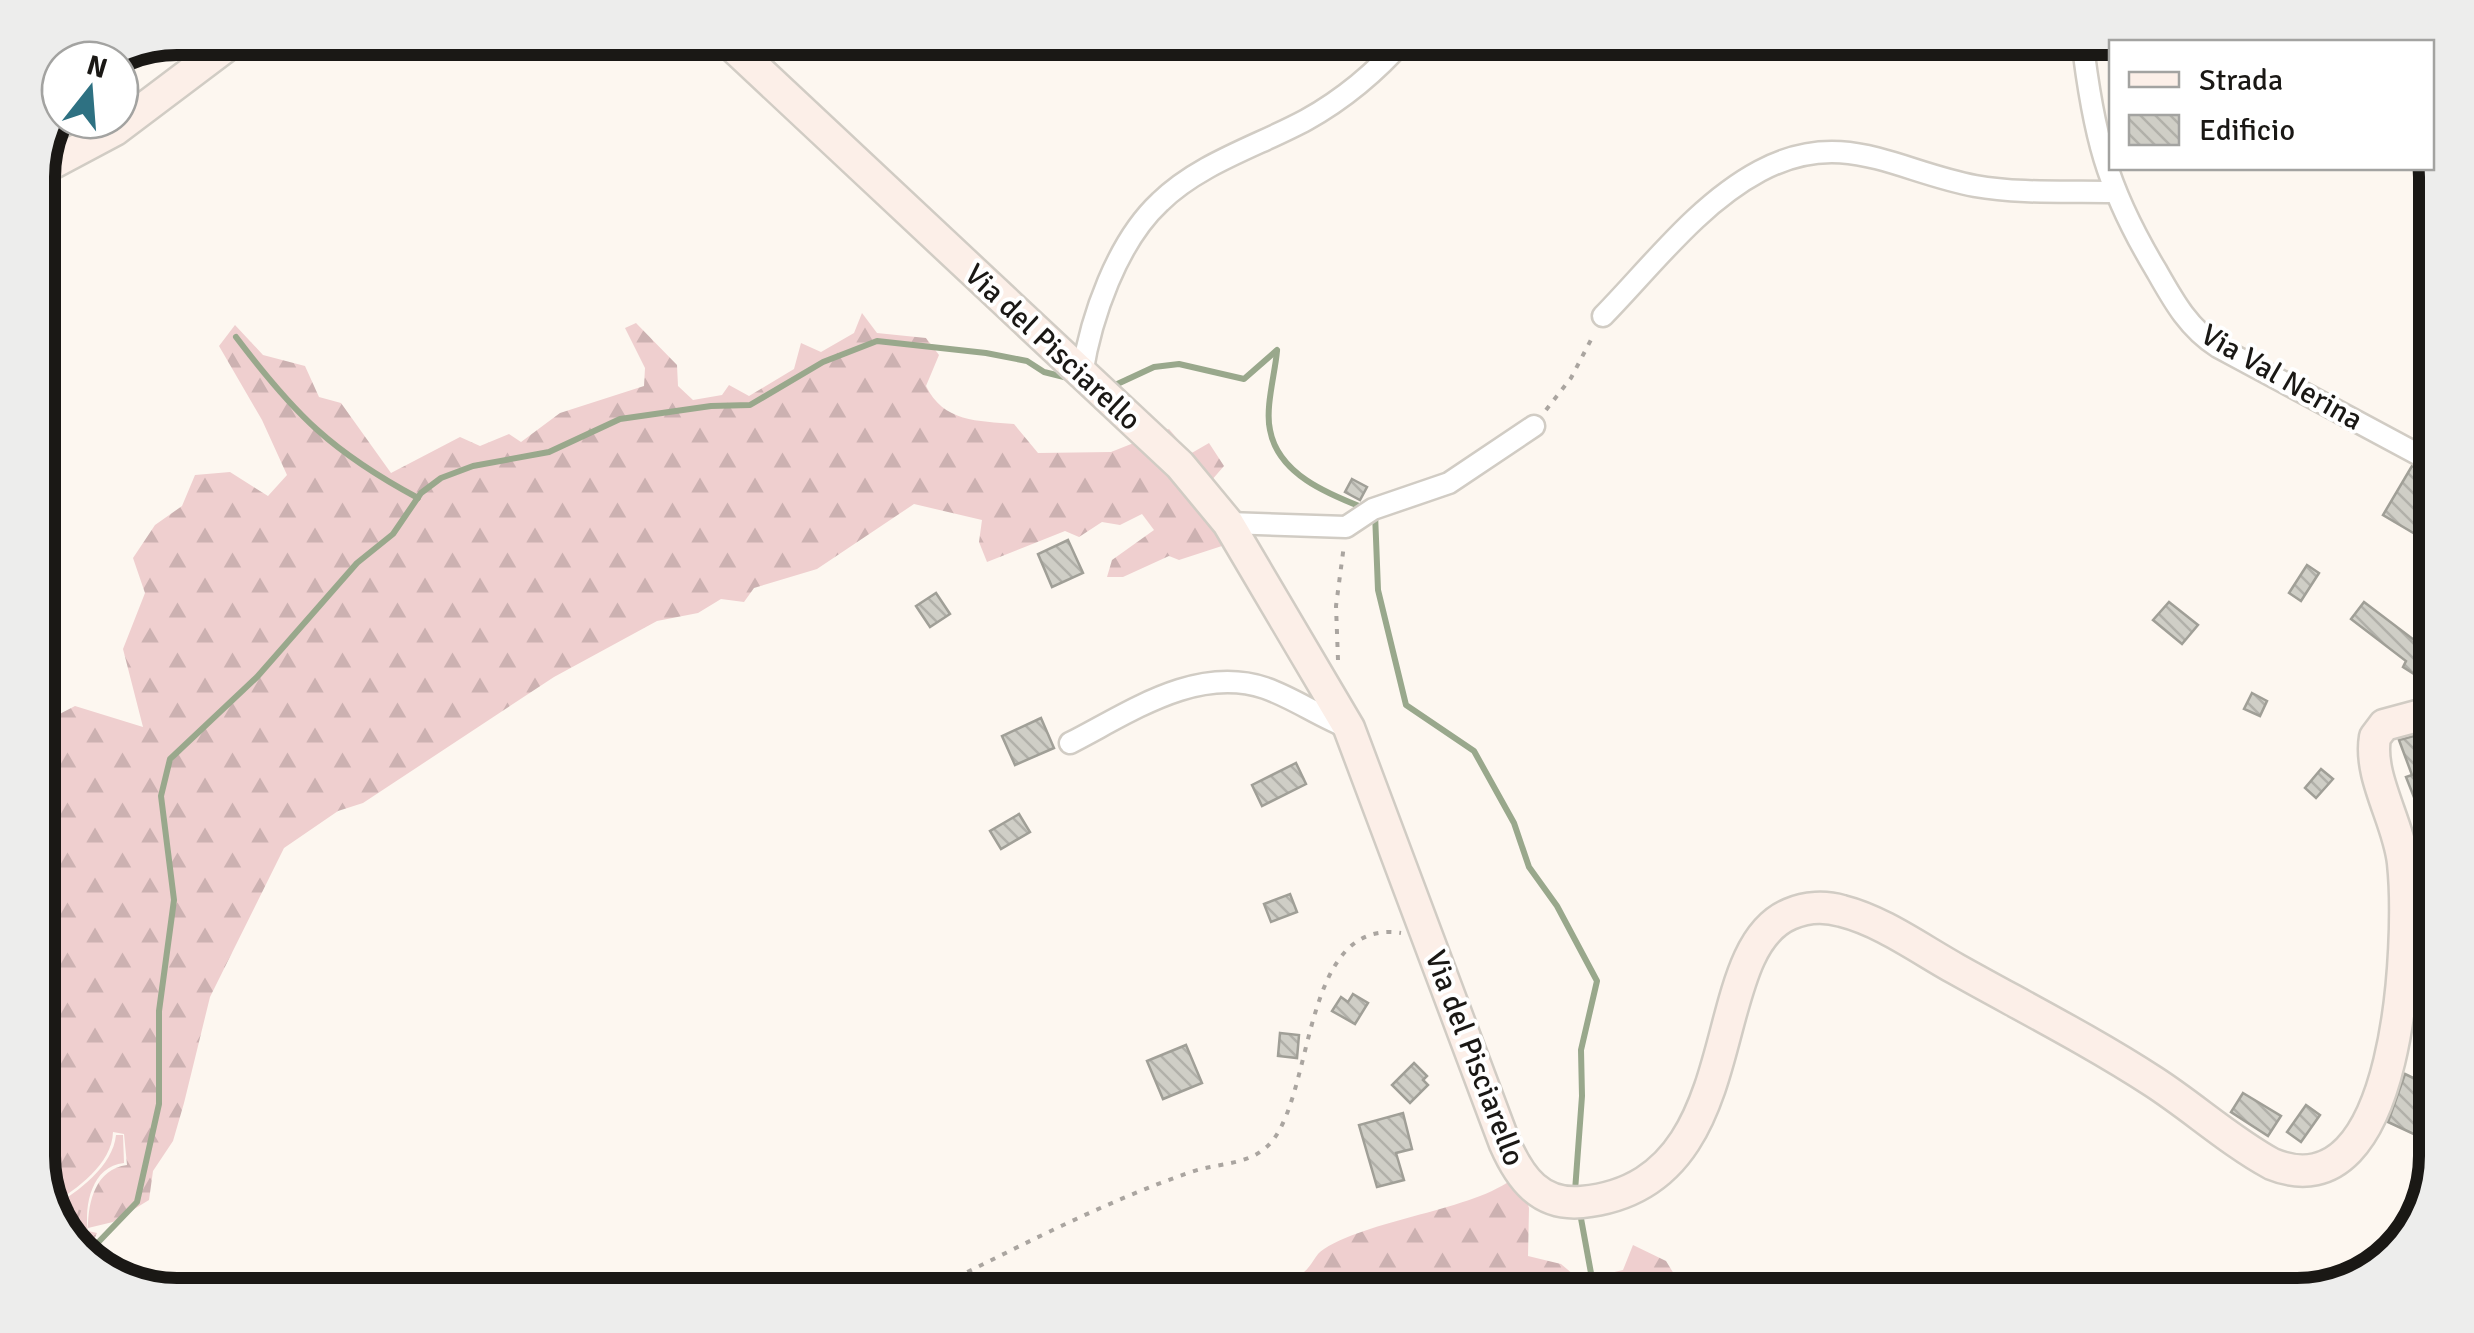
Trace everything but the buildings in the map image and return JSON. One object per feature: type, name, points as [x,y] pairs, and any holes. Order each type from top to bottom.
[{"type":"street","points":[[56,161],[114,130],[214,55]]},
{"type":"street","name":"Via del Pisciarello","points":[[742,55],[1193,478],[1228,523],[1349,728],[1517,1170],[1536,1191],[1582,1202],[1640,1184],[1683,1141],[1716,1074],[1739,986],[1754,950],[1778,921],[1820,908],[1874,923],[2064,1030],[2154,1082],[2272,1164],[2300,1172],[2324,1169],[2365,1126],[2386,1080],[2393,1044],[2404,867],[2378,772],[2375,737],[2384,724],[2419,715]]},
{"type":"street","points":[[1082,374],[1108,289],[1140,225],[1159,202],[1192,178],[1332,104],[1387,55]]},
{"type":"street","name":"Via Val Nerina","points":[[2084,55],[2093,120],[2113,192],[2178,308],[2197,331],[2419,455]]},
{"type":"street","points":[[1603,316],[1726,194],[1765,168],[1800,156],[1855,152],[1978,187],[2113,192]]},
{"type":"street","points":[[1228,523],[1346,527],[1372,509],[1448,483],[1534,426]]},
{"type":"street","points":[[1070,743],[1166,695],[1218,682],[1271,690],[1349,728]]},
{"type":"path","points":[[1534,426],[1571,378],[1603,316]]},
{"type":"path","points":[[1339,664],[1336,606],[1346,527]]},
{"type":"path","points":[[957,1278],[1078,1218],[1193,1171],[1256,1157],[1272,1142],[1286,1116],[1323,992],[1349,944],[1369,933],[1386,931],[1418,938],[1432,946]]},
{"type":"green space","points":[[862,313],[877,333],[926,338],[939,355],[926,386],[933,398],[963,417],[1014,424],[1038,453],[1111,452],[1169,429],[1190,454],[1209,443],[1224,466],[1211,481],[1225,545],[1179,560],[1169,556],[1123,577],[1107,577],[1112,560],[1154,530],[1142,514],[1120,525],[1102,522],[1079,537],[1065,531],[987,562],[979,542],[982,520],[914,504],[817,569],[754,588],[744,602],[721,599],[698,613],[657,621],[554,677],[363,803],[338,811],[284,848],[210,997],[173,1141],[153,1171],[149,1200],[113,1222],[88,1228],[96,1188],[108,1173],[127,1165],[124,1134],[113,1132],[100,1165],[62,1197],[55,1164],[55,716],[75,706],[143,727],[123,649],[145,593],[133,558],[155,525],[182,506],[195,475],[230,472],[268,496],[287,475],[262,420],[219,346],[235,325],[263,355],[305,366],[319,397],[341,403],[391,473],[460,437],[480,446],[509,434],[521,442],[560,413],[644,386],[645,368],[625,328],[636,323],[677,365],[678,386],[693,400],[722,395],[729,385],[749,396],[794,369],[801,343],[821,352],[854,333]]},
{"type":"green space","points":[[116,1135],[123,1135],[124,1163],[104,1171],[92,1188],[87,1210],[88,1231],[97,1233],[92,1243],[63,1199],[101,1167]]},
{"type":"green space","points":[[1518,1174],[1529,1208],[1528,1256],[1561,1264],[1578,1278],[1293,1278],[1307,1269],[1321,1251],[1346,1238],[1455,1205],[1502,1186]]},
{"type":"green space","points":[[1633,1245],[1666,1261],[1676,1278],[1589,1278],[1623,1270]]},
{"type":"waterway","points":[[236,337],[277,389],[317,430],[362,464],[418,498]]},
{"type":"waterway","points":[[95,1246],[137,1202],[159,1104],[159,1011],[174,900],[161,796],[170,759],[257,677],[357,563],[393,534],[421,493],[441,478],[473,466],[549,452],[620,419],[711,406],[750,405],[823,362],[877,341],[986,353],[1027,361],[1044,372],[1072,379]]},
{"type":"waterway","points":[[1113,386],[1154,367],[1179,364],[1244,379],[1277,350]]},
{"type":"waterway","points":[[1277,351],[1269,412],[1275,445],[1283,459],[1306,480],[1364,508]]},
{"type":"waterway","points":[[1375,513],[1378,590],[1406,705],[1474,751],[1514,823],[1529,867],[1557,906],[1597,981],[1581,1050],[1575,1191]]},
{"type":"waterway","points":[[1580,1213],[1592,1278]]}]
